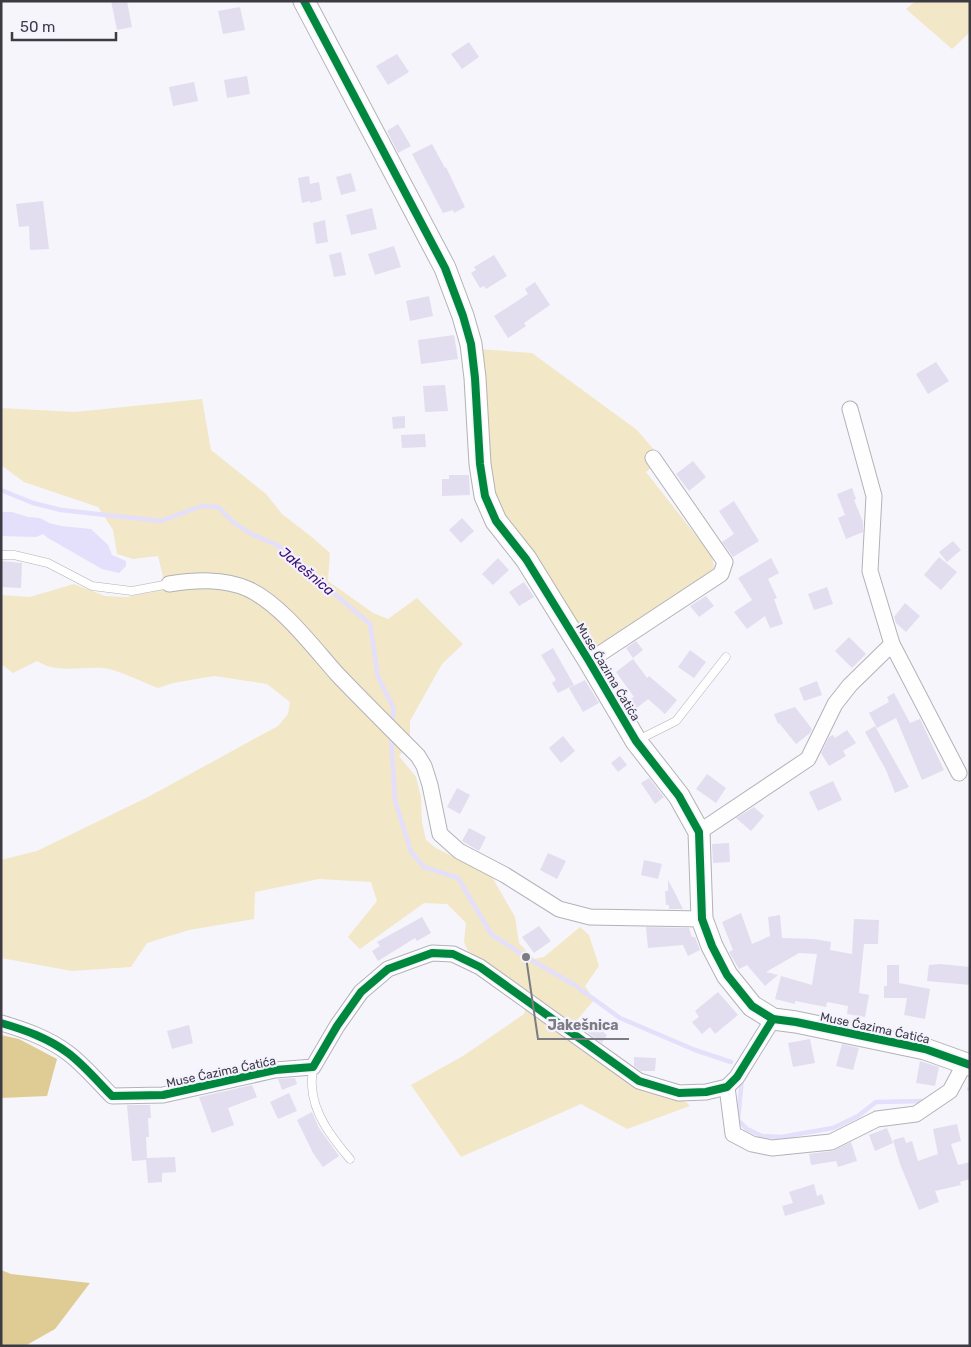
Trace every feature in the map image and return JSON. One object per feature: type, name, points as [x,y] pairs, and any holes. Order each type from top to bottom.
[{"type":"street","name":"Muse Ćazima Ćatića","points":[[304,1],[445,268],[463,316],[471,344],[480,464],[485,496],[496,521],[526,559],[636,741],[679,796],[699,832],[702,919],[712,946],[727,975],[752,1006],[773,1019],[796,1022],[925,1049],[968,1064],[950,1091],[916,1114],[877,1119],[831,1142],[797,1147],[772,1148],[752,1144],[733,1134],[727,1086]]},
{"type":"street","points":[[850,409],[874,496],[870,571],[892,644],[959,773]]},
{"type":"street","name":"Muse Ćazima Ćatića","points":[[589,661],[721,574],[725,562],[653,458]]},
{"type":"street","points":[[169,584],[190,581],[222,582],[247,589],[274,605],[348,685],[418,756],[424,766],[430,785],[440,834],[459,851],[505,875],[559,909],[590,917],[702,919]]},
{"type":"street","points":[[699,832],[808,759],[835,704],[850,685],[892,644]]},
{"type":"street","points":[[313,1066],[337,1026],[361,992],[388,969],[432,953],[453,954],[480,967],[639,1081],[679,1093],[706,1092],[727,1086],[737,1077],[773,1019]]},
{"type":"street","name":"Muse Ćazima Ćatića","points":[[1,1023],[46,1039],[68,1053],[112,1096],[163,1096],[275,1070],[313,1066]]},
{"type":"lane","points":[[1,554],[48,563],[92,586],[132,591],[169,584]]},
{"type":"lane","points":[[636,741],[676,721],[726,657]]},
{"type":"lane","points":[[313,1066],[312,1087],[316,1108],[332,1136],[350,1160]]},
{"type":"shaded area","points":[[916,1],[970,1],[970,32],[952,49],[906,9]]},
{"type":"shaded area","points":[[478,349],[532,353],[637,430],[662,459],[646,472],[712,556],[714,569],[594,651],[499,511],[486,469]]},
{"type":"shaded area","points":[[202,399],[211,450],[266,494],[282,514],[330,553],[328,581],[373,613],[388,619],[417,598],[463,644],[442,664],[410,721],[410,742],[399,756],[416,777],[421,797],[422,822],[426,840],[436,848],[492,877],[515,917],[519,943],[534,959],[544,957],[580,927],[589,935],[599,966],[585,986],[594,1000],[573,1025],[617,1071],[636,1086],[650,1092],[680,1099],[690,1106],[627,1129],[581,1104],[461,1157],[411,1085],[463,1056],[524,1014],[530,993],[468,951],[464,942],[466,923],[447,904],[424,903],[360,949],[348,937],[377,901],[371,882],[319,879],[255,892],[254,919],[189,930],[147,943],[131,967],[72,971],[1,958],[1,860],[37,851],[148,797],[278,726],[288,714],[290,702],[267,684],[214,676],[173,683],[158,688],[108,669],[69,669],[45,665],[37,661],[13,673],[1,664],[1,595],[30,597],[74,584],[105,596],[127,597],[166,589],[158,556],[133,559],[117,554],[113,530],[98,507],[24,482],[1,465],[1,408],[75,412]]},
{"type":"shaded area","points":[[1,512],[12,512],[28,517],[40,518],[61,526],[91,529],[108,545],[112,555],[126,561],[126,566],[119,573],[102,569],[43,534],[36,537],[1,536]]},
{"type":"shaded area","points":[[1,1035],[19,1039],[57,1059],[47,1096],[1,1098]]},
{"type":"shaded area","points":[[1,1270],[11,1274],[90,1283],[55,1329],[25,1346],[1,1346]]},
{"type":"building","points":[[111,1],[127,1],[132,27],[117,30]]},
{"type":"building","points":[[240,7],[245,30],[223,34],[218,11]]},
{"type":"building","points":[[469,42],[479,57],[462,69],[451,54]]},
{"type":"building","points":[[397,54],[409,72],[388,85],[376,66]]},
{"type":"building","points":[[247,76],[250,94],[227,98],[224,80]]},
{"type":"building","points":[[194,82],[198,101],[173,106],[169,87]]},
{"type":"building","points":[[398,124],[411,146],[398,153],[387,131]]},
{"type":"building","points":[[432,144],[446,167],[465,207],[454,213],[453,210],[443,213],[412,154]]},
{"type":"building","points":[[351,173],[356,191],[341,195],[336,177]]},
{"type":"building","points":[[309,176],[310,184],[319,182],[322,200],[302,203],[298,178]]},
{"type":"building","points":[[43,201],[49,249],[30,250],[29,226],[19,227],[16,204]]},
{"type":"building","points":[[372,208],[377,229],[351,235],[346,215]]},
{"type":"building","points":[[325,220],[328,242],[316,244],[313,223]]},
{"type":"building","points":[[394,246],[401,267],[375,275],[368,254]]},
{"type":"building","points":[[341,252],[346,275],[334,277],[329,255]]},
{"type":"building","points":[[494,255],[507,276],[486,289],[484,286],[480,288],[471,273],[476,270],[474,267]]},
{"type":"building","points":[[535,282],[550,305],[524,323],[526,326],[508,338],[494,316],[528,294],[525,289]]},
{"type":"building","points":[[429,296],[433,316],[410,321],[406,301]]},
{"type":"building","points":[[454,335],[458,359],[421,364],[418,340]]},
{"type":"building","points":[[936,362],[949,381],[928,394],[916,374]]},
{"type":"building","points":[[445,385],[448,411],[425,412],[423,386]]},
{"type":"building","points":[[405,416],[405,428],[393,429],[392,417]]},
{"type":"building","points":[[425,434],[426,447],[402,448],[401,435]]},
{"type":"building","points":[[693,461],[706,477],[689,491],[676,474]]},
{"type":"building","points":[[449,475],[469,475],[470,495],[442,496],[442,479],[449,479]]},
{"type":"building","points":[[852,488],[856,499],[854,500],[863,522],[863,532],[846,539],[838,518],[845,515],[837,494]]},
{"type":"building","points":[[734,501],[759,541],[733,557],[722,542],[734,534],[719,511]]},
{"type":"building","points":[[462,518],[474,531],[461,543],[449,530]]},
{"type":"building","points":[[953,541],[961,550],[947,562],[939,552]]},
{"type":"building","points":[[939,557],[957,572],[941,590],[924,575]]},
{"type":"building","points":[[498,558],[509,570],[493,585],[482,574]]},
{"type":"building","points":[[771,558],[779,573],[768,579],[777,598],[774,599],[783,624],[770,628],[765,616],[747,629],[734,612],[752,600],[738,578]]},
{"type":"building","points":[[1,561],[22,563],[21,588],[1,587]]},
{"type":"building","points":[[524,582],[534,597],[519,606],[509,592]]},
{"type":"building","points":[[827,587],[833,604],[814,610],[808,594]]},
{"type":"building","points":[[706,596],[714,606],[699,617],[690,606]]},
{"type":"building","points":[[905,603],[920,616],[906,632],[896,623],[894,617]]},
{"type":"building","points":[[849,637],[866,654],[852,668],[835,651]]},
{"type":"building","points":[[636,641],[643,650],[633,658],[626,648]]},
{"type":"building","points":[[553,648],[574,685],[558,693],[552,683],[556,680],[541,655]]},
{"type":"building","points":[[690,650],[706,662],[694,678],[678,667]]},
{"type":"building","points":[[633,659],[647,678],[649,676],[677,700],[665,714],[648,699],[633,711],[627,701],[634,697],[616,672]]},
{"type":"building","points":[[585,680],[599,703],[583,712],[569,688]]},
{"type":"building","points":[[817,681],[822,695],[804,701],[799,688]]},
{"type":"building","points":[[894,693],[910,723],[920,719],[944,770],[922,780],[896,718],[877,728],[869,713],[889,702],[887,697]]},
{"type":"building","points":[[795,707],[812,729],[810,733],[796,744],[778,724],[774,714]]},
{"type":"building","points":[[875,726],[909,787],[895,793],[886,770],[865,732]]},
{"type":"building","points":[[847,730],[856,743],[843,751],[846,756],[829,766],[821,753],[829,737],[833,735],[835,738]]},
{"type":"building","points":[[563,736],[575,751],[561,763],[549,748]]},
{"type":"building","points":[[620,756],[627,765],[618,772],[611,763]]},
{"type":"building","points":[[707,774],[726,788],[716,803],[696,789]]},
{"type":"building","points":[[649,778],[664,797],[655,804],[641,783]]},
{"type":"building","points":[[833,781],[842,800],[818,811],[809,792]]},
{"type":"building","points":[[457,788],[470,795],[460,814],[447,807]]},
{"type":"building","points":[[754,807],[764,816],[751,831],[736,818]]},
{"type":"building","points":[[469,828],[486,837],[479,851],[462,841]]},
{"type":"building","points":[[729,843],[730,862],[713,863],[712,844]]},
{"type":"building","points":[[548,853],[566,861],[557,879],[540,870]]},
{"type":"building","points":[[644,860],[662,864],[658,879],[641,875]]},
{"type":"building","points":[[668,880],[683,909],[669,909],[669,905],[666,905],[665,891],[668,891]]},
{"type":"building","points":[[741,913],[752,944],[770,936],[768,917],[780,915],[782,938],[814,939],[831,942],[830,950],[852,954],[854,919],[879,920],[878,944],[864,944],[859,993],[869,995],[865,1017],[847,1014],[848,1006],[827,1002],[826,1007],[795,1001],[795,1004],[775,999],[781,976],[812,985],[817,954],[799,953],[766,972],[778,975],[765,986],[747,965],[739,969],[729,952],[733,950],[722,922]]},
{"type":"building","points":[[422,917],[431,933],[417,941],[415,938],[378,961],[372,951],[380,946],[377,942]]},
{"type":"building","points":[[539,926],[551,941],[534,953],[522,937]]},
{"type":"building","points":[[646,927],[689,928],[700,950],[688,956],[683,945],[648,948]]},
{"type":"building","points":[[940,964],[970,967],[970,985],[927,981],[929,965]]},
{"type":"building","points":[[887,965],[899,965],[899,983],[930,989],[925,1019],[904,1015],[907,998],[884,998],[884,986],[887,986]]},
{"type":"building","points":[[718,992],[738,1015],[715,1034],[710,1027],[702,1034],[692,1022],[699,1017],[695,1011]]},
{"type":"building","points":[[189,1025],[193,1043],[172,1049],[167,1031]]},
{"type":"building","points":[[595,1025],[607,1035],[602,1043],[588,1033]]},
{"type":"building","points":[[810,1039],[815,1063],[793,1067],[788,1043]]},
{"type":"building","points":[[842,1044],[859,1048],[853,1070],[836,1066]]},
{"type":"building","points":[[634,1057],[656,1058],[655,1071],[641,1071],[634,1066]]},
{"type":"building","points":[[920,1061],[939,1067],[935,1086],[916,1083]]},
{"type":"building","points":[[295,1078],[297,1084],[282,1090],[278,1079]]},
{"type":"building","points":[[252,1085],[257,1097],[228,1108],[234,1125],[212,1133],[199,1097]]},
{"type":"building","points":[[289,1093],[297,1111],[278,1119],[270,1102]]},
{"type":"building","points":[[127,1105],[150,1105],[151,1118],[148,1118],[149,1137],[146,1137],[147,1158],[175,1157],[176,1172],[162,1173],[162,1182],[148,1183],[146,1160],[132,1161]]},
{"type":"building","points":[[312,1112],[319,1128],[339,1156],[323,1167],[313,1153],[297,1120]]},
{"type":"building","points":[[957,1124],[961,1141],[951,1144],[958,1165],[970,1162],[970,1179],[960,1182],[961,1185],[935,1191],[939,1202],[919,1210],[900,1164],[893,1140],[904,1137],[906,1143],[912,1141],[918,1161],[938,1154],[933,1129]]},
{"type":"building","points":[[887,1128],[893,1143],[875,1151],[869,1135]]},
{"type":"building","points":[[851,1142],[857,1161],[838,1167],[836,1161],[811,1165],[809,1154],[832,1151]]},
{"type":"building","points":[[814,1184],[817,1196],[822,1194],[825,1204],[785,1216],[782,1206],[793,1203],[789,1192]]},
{"type":"waterway","name":"Jakešnica","points":[[1,490],[33,503],[61,510],[161,521],[202,506],[218,507],[233,522],[251,534],[277,545],[370,624],[378,677],[394,709],[392,720]]},
{"type":"waterway","name":"Jakešnica","points":[[391,735],[395,800],[411,852],[424,867],[458,878],[491,934],[573,984],[620,1018],[695,1050],[731,1062]]},
{"type":"waterway","name":"Jakešnica","points":[[742,1078],[738,1120],[747,1129],[762,1136],[781,1137],[833,1128],[858,1116],[876,1102],[925,1101]]},
{"type":"cycle path","points":[[304,1],[445,268],[463,316],[471,344],[480,464],[485,496],[496,521],[526,559],[636,741],[679,796],[699,832],[702,919],[712,946],[727,975],[752,1006],[773,1019],[796,1022],[925,1049],[970,1065]]},
{"type":"cycle path","points":[[1,1023],[36,1035],[68,1053],[112,1096],[163,1095],[275,1070],[313,1067],[337,1026],[361,992],[388,969],[432,953],[453,954],[480,967],[639,1081],[679,1093],[706,1092],[727,1087],[737,1077],[773,1019]]},
{"type":"place","name":"Jakešnica","points":[[526,957]]}]
